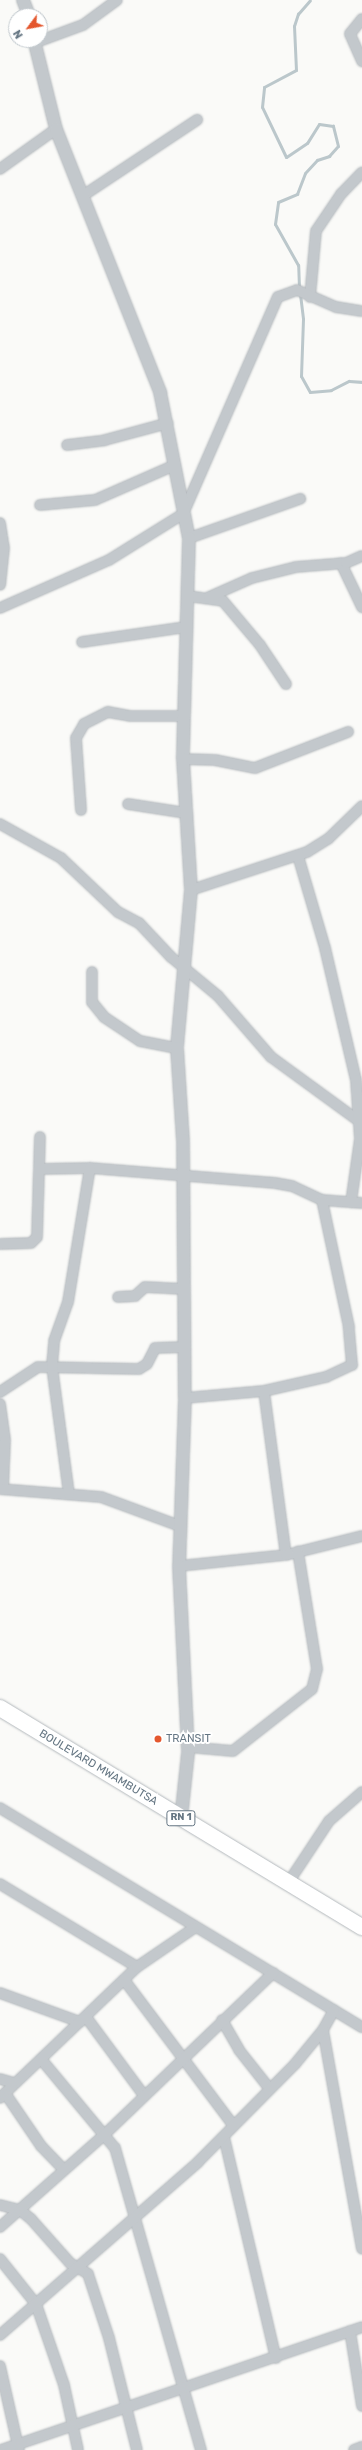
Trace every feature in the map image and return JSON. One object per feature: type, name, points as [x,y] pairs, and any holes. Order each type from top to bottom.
[{"type":"highway","name":"BOULEVARD MWAMBUTSA","points":[[0,1708],[181,1819],[362,1927]]},
{"type":"street","points":[[48,37],[84,25],[117,0]]},
{"type":"street","points":[[362,19],[350,34],[362,61]]},
{"type":"street","points":[[36,48],[56,129],[84,195],[155,377],[168,423],[183,514],[189,538],[183,759],[191,890],[181,966],[177,1048],[184,1178],[185,1398],[179,1566],[188,1747],[181,1819]]},
{"type":"street","points":[[84,195],[197,120]]},
{"type":"street","points":[[0,169],[56,129]]},
{"type":"street","points":[[310,297],[316,231],[341,194],[362,172]]},
{"type":"street","points":[[0,608],[109,560],[183,514],[204,474],[272,306],[287,291],[297,290],[310,297],[336,307],[362,311]]},
{"type":"street","points":[[67,445],[105,440],[168,423]]},
{"type":"street","points":[[40,505],[95,500],[175,465]]},
{"type":"street","points":[[189,538],[300,499]]},
{"type":"street","points":[[0,523],[4,548],[0,585]]},
{"type":"street","points":[[209,597],[252,578],[291,568],[341,563],[362,556]]},
{"type":"street","points":[[341,563],[362,607]]},
{"type":"street","points":[[188,596],[209,597],[228,606],[286,684]]},
{"type":"street","points":[[82,642],[186,627]]},
{"type":"street","points":[[81,810],[76,738],[84,724],[108,712],[130,716],[183,716]]},
{"type":"street","points":[[183,759],[215,760],[255,768],[348,732]]},
{"type":"street","points":[[128,804],[186,813]]},
{"type":"street","points":[[191,890],[298,856],[328,839],[362,806]]},
{"type":"street","points":[[1,827],[61,858],[118,912],[139,923],[181,966],[218,996],[271,1057],[360,1122]]},
{"type":"street","points":[[298,856],[325,948],[356,1080],[360,1122],[351,1202]]},
{"type":"street","points":[[92,972],[92,1002],[100,1014],[140,1041],[177,1048]]},
{"type":"street","points":[[0,1244],[31,1243],[37,1238],[41,1169],[40,1137]]},
{"type":"street","points":[[69,1494],[52,1366],[54,1341],[68,1302],[90,1168]]},
{"type":"street","points":[[41,1169],[90,1168],[184,1178],[274,1183],[292,1186],[322,1200],[362,1203]]},
{"type":"street","points":[[322,1200],[349,1328],[352,1365]]},
{"type":"street","points":[[118,1297],[135,1296],[145,1287],[184,1289]]},
{"type":"street","points":[[0,1392],[38,1368],[52,1366],[139,1369],[147,1364],[155,1348],[184,1347]]},
{"type":"street","points":[[185,1398],[264,1391],[326,1377],[362,1361]]},
{"type":"street","points":[[264,1391],[286,1555]]},
{"type":"street","points":[[0,1404],[5,1441],[1,1489],[69,1494],[124,1502],[180,1526]]},
{"type":"street","points":[[179,1566],[286,1555],[362,1536]]},
{"type":"street","points":[[188,1747],[233,1751],[312,1689],[317,1669],[298,1552]]},
{"type":"street","points":[[288,1883],[329,1821],[362,1792]]},
{"type":"street","points":[[0,1808],[194,1928],[273,1973],[362,2027]]},
{"type":"street","points":[[0,1884],[138,1967]]},
{"type":"street","points":[[63,2168],[41,2146],[2,2096],[14,2083],[125,1981],[138,1967],[194,1928]]},
{"type":"street","points":[[0,2227],[20,2210],[63,2168],[103,2136],[144,2094],[273,1973]]},
{"type":"street","points":[[125,1981],[233,2125]]},
{"type":"street","points":[[0,1993],[83,2019],[144,2094]]},
{"type":"street","points":[[0,2335],[80,2268],[224,2137],[233,2125],[295,2064],[322,2030],[334,2010]]},
{"type":"street","points":[[222,2020],[238,2050],[269,2088]]},
{"type":"street","points":[[322,2030],[362,2249]]},
{"type":"street","points":[[41,2059],[103,2136],[115,2148],[182,2388],[201,2450]]},
{"type":"street","points":[[0,2079],[14,2083]]},
{"type":"street","points":[[224,2137],[276,2358]]},
{"type":"street","points":[[0,2205],[20,2210],[88,2274],[109,2338],[125,2408],[137,2450]]},
{"type":"street","points":[[0,2259],[36,2304],[64,2385],[78,2450]]},
{"type":"street","points":[[1,2450],[18,2447],[73,2426],[182,2388],[276,2358],[350,2330],[362,2327]]},
{"type":"street","points":[[350,2330],[362,2406]]},
{"type":"street","points":[[0,2366],[18,2447]]},
{"type":"street","points":[[354,2450],[362,2447]]},
{"type":"waterway","points":[[299,288],[298,265],[275,224],[278,202],[297,194],[305,173],[317,160],[329,156],[338,146],[333,126],[319,124],[307,143],[286,157],[262,107],[264,87],[296,70],[294,26],[298,14],[310,0]]},
{"type":"waterway","points":[[300,294],[303,319],[301,376],[310,392],[331,390],[349,381],[362,382]]},
{"type":"place","name":"TRANSIT","points":[[158,1739]]}]
